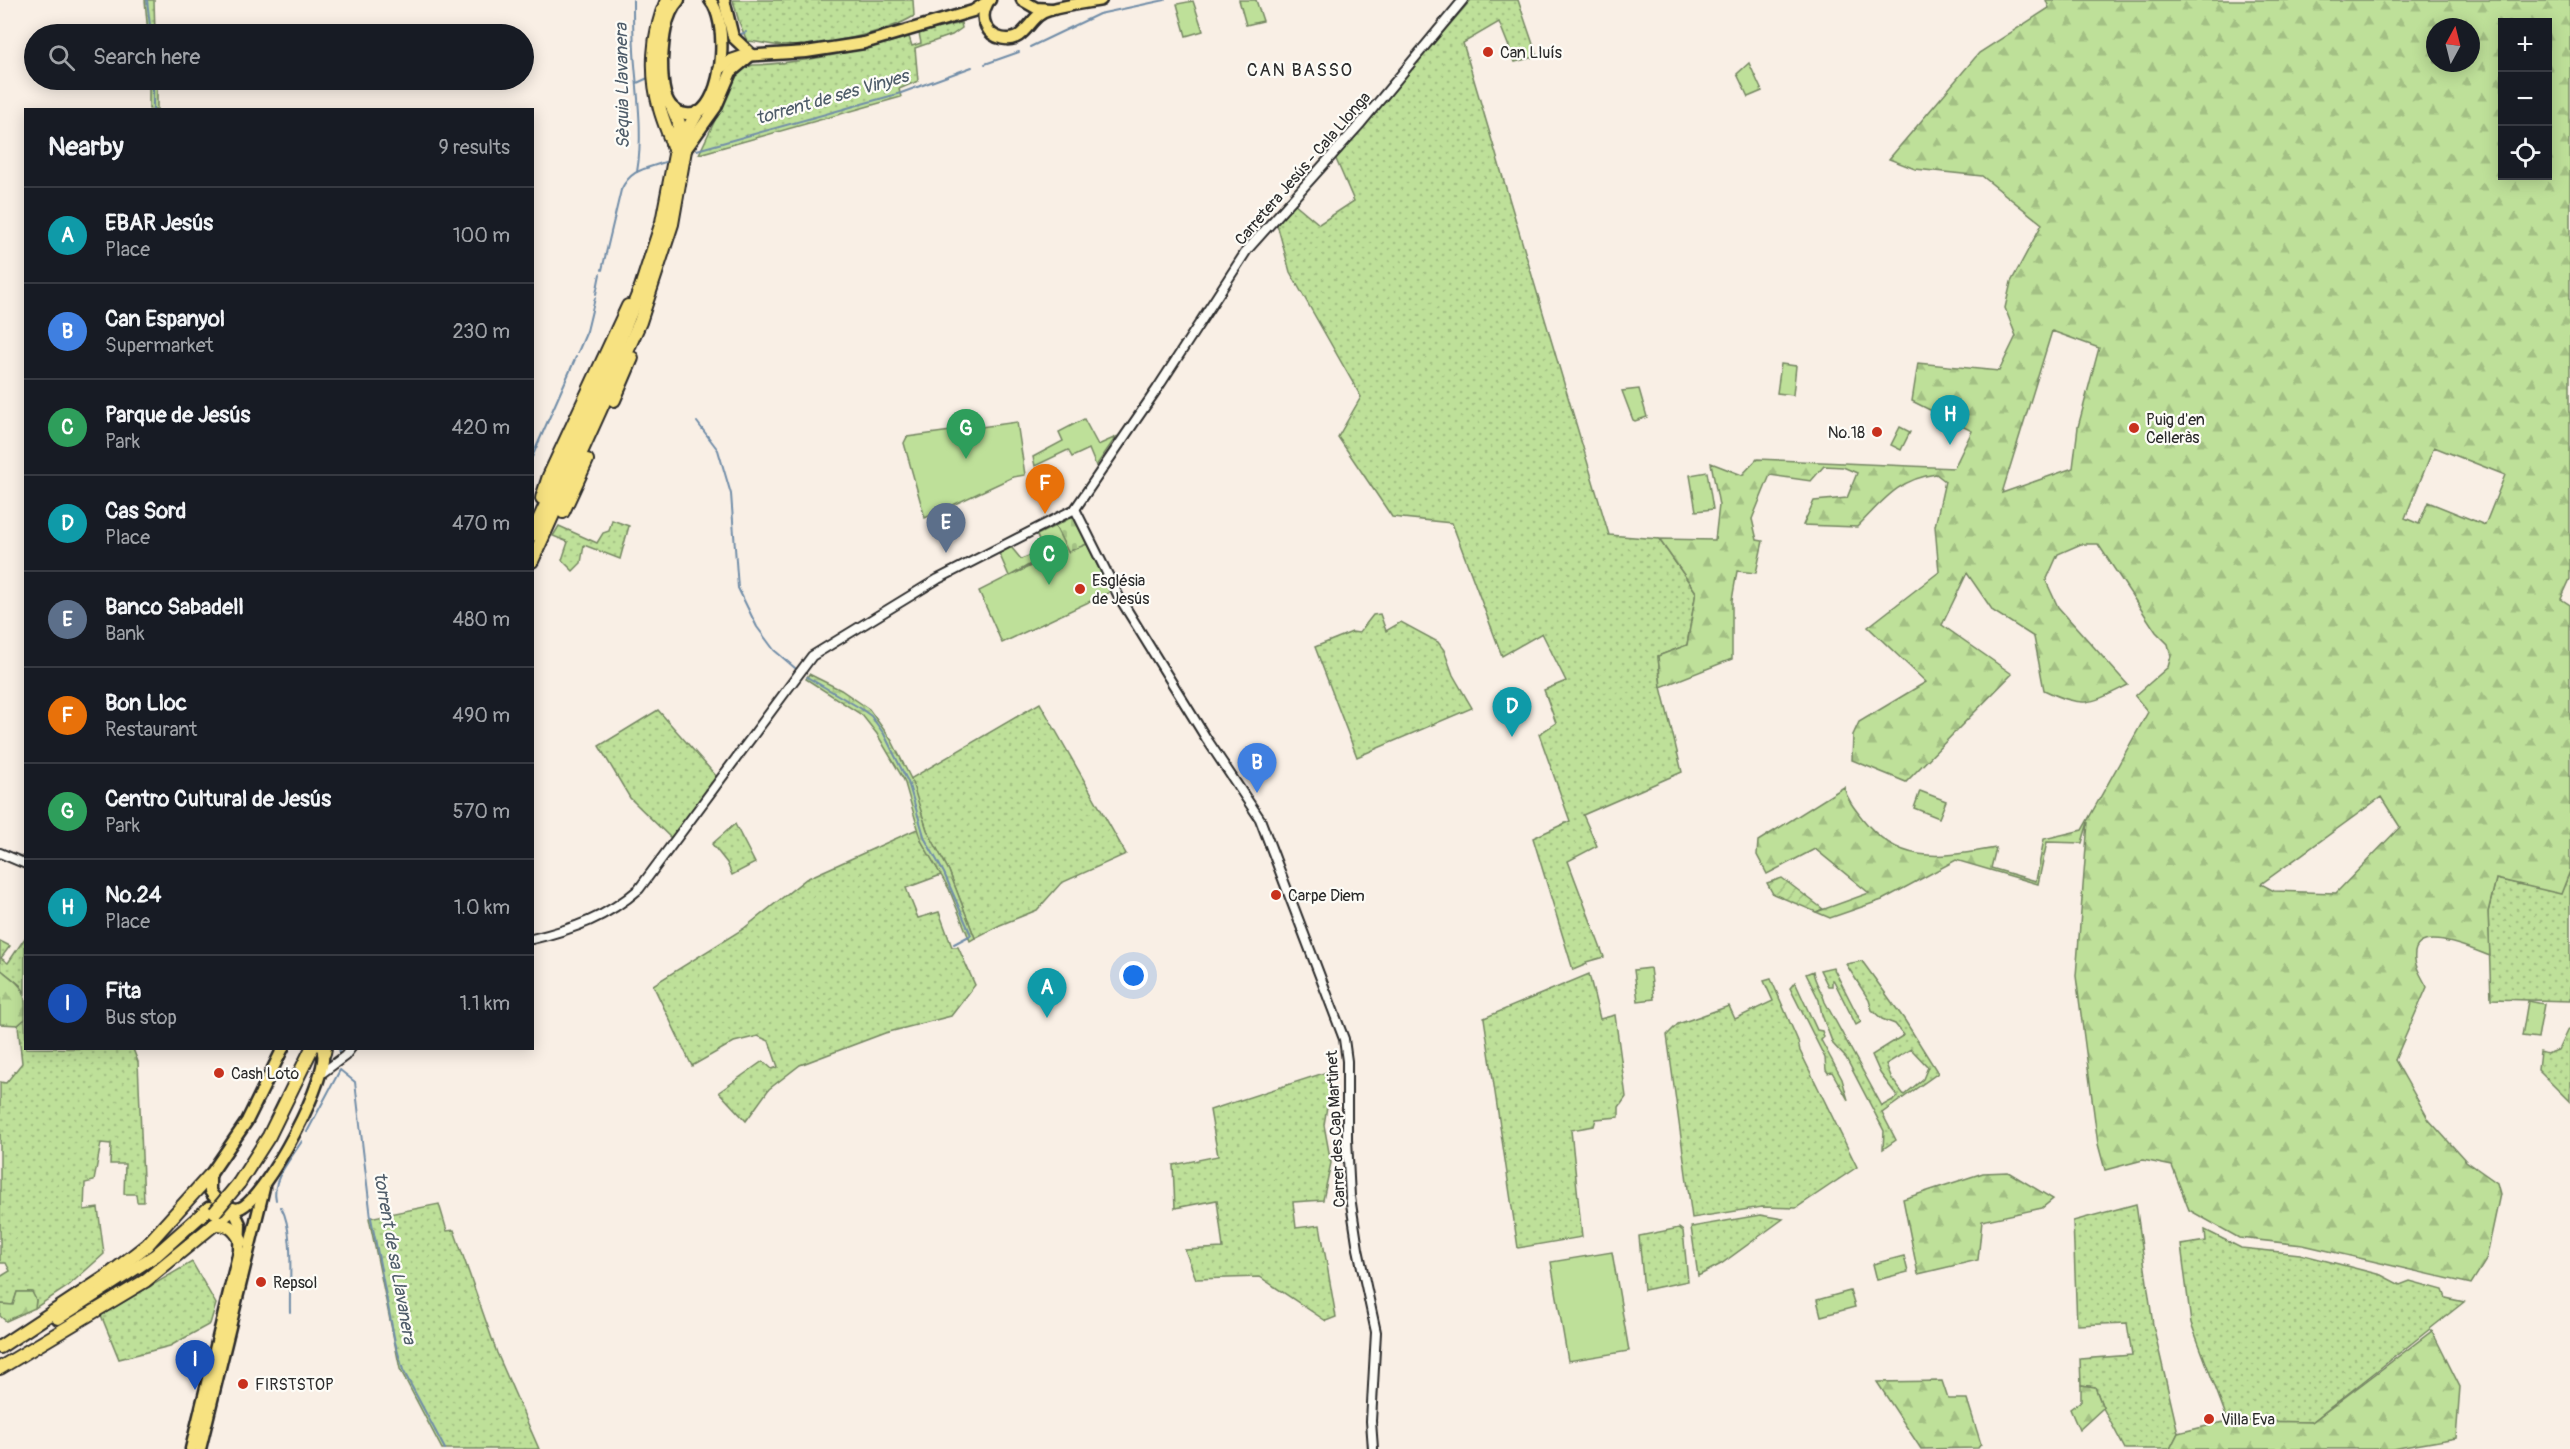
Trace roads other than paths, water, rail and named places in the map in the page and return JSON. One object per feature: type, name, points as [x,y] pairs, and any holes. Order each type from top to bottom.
[{"type":"highway","points":[[667,0],[662,10],[655,48],[655,82],[660,110],[681,152]]},
{"type":"highway","points":[[534,553],[538,537],[640,322],[672,224],[681,152],[679,130],[673,109]]},
{"type":"highway","points":[[538,537],[538,523],[609,366],[641,287],[689,127],[697,113]]},
{"type":"highway","points":[[0,1368],[145,1281],[213,1215],[236,1180],[263,1131],[318,1050]]},
{"type":"highway","points":[[0,1347],[106,1277],[147,1245],[210,1174]]},
{"type":"highway","points":[[0,1353],[140,1266],[178,1237],[213,1215],[233,1209]]},
{"type":"highway","points":[[213,1215],[222,1224],[233,1229],[241,1241]]},
{"type":"highway","points":[[0,1362],[146,1272],[183,1243],[213,1215]]},
{"type":"main road","points":[[679,0],[672,10],[667,25],[663,53],[664,88],[673,109],[686,114],[697,113],[709,103],[719,70],[721,35],[717,12],[710,0]]},
{"type":"main road","points":[[724,0],[732,37],[752,55]]},
{"type":"main road","points":[[965,14],[984,23],[993,35],[1005,39],[1018,36],[1041,13],[1101,0]]},
{"type":"main road","points":[[1023,1],[1036,8],[1051,9]]},
{"type":"main road","points":[[1023,1],[1028,9],[1028,24]]},
{"type":"main road","points":[[719,70],[731,60],[752,55],[844,47],[965,14],[988,2]]},
{"type":"main road","points":[[984,23],[984,10],[988,2]]},
{"type":"main road","points":[[721,35],[736,50],[752,55]]},
{"type":"main road","points":[[681,152],[716,107],[731,72],[752,55]]},
{"type":"main road","points":[[233,1209],[247,1204],[266,1181],[295,1132],[322,1073],[318,1050]]},
{"type":"main road","points":[[191,1449],[241,1241],[240,1224],[233,1209],[219,1202],[210,1191],[210,1174],[246,1121],[279,1051]]},
{"type":"main road","points":[[200,1449],[266,1181]]},
{"type":"street","name":"Carretera Jesús - Cala Llonga","points":[[1075,509],[1247,250],[1361,123],[1463,0]]},
{"type":"street","points":[[534,938],[592,921],[627,900],[658,865],[806,661],[927,586],[1075,509]]},
{"type":"street","name":"Carrer des Cap Martinet","points":[[1075,509],[1119,597],[1212,748],[1260,819],[1344,1040],[1347,1061],[1350,1197],[1377,1347],[1371,1421],[1373,1449]]},
{"type":"street","points":[[0,852],[24,863]]},
{"type":"street","points":[[318,1050],[341,1060]]},
{"type":"street","points":[[322,1073],[341,1060],[349,1050]]},
{"type":"waterway","points":[[147,0],[150,24]]},
{"type":"waterway","name":"Sèquia Llavanera","points":[[633,0],[640,132],[637,172]]},
{"type":"waterway","name":"torrent de ses Vinyes","points":[[1030,47],[1099,14],[1165,0]]},
{"type":"waterway","points":[[739,35],[746,32]]},
{"type":"waterway","name":"torrent de ses Vinyes","points":[[985,64],[1019,52]]},
{"type":"waterway","name":"torrent de ses Vinyes","points":[[697,150],[901,93],[972,67]]},
{"type":"waterway","points":[[637,83],[648,78]]},
{"type":"waterway","points":[[153,90],[153,108]]},
{"type":"waterway","name":"torrent de ses Vinyes","points":[[602,270],[621,190],[625,183],[639,171],[665,162]]},
{"type":"waterway","name":"torrent de ses Vinyes","points":[[596,294],[600,274]]},
{"type":"waterway","name":"torrent de ses Vinyes","points":[[578,352],[587,331],[595,298]]},
{"type":"waterway","name":"torrent de ses Vinyes","points":[[534,452],[576,357]]},
{"type":"waterway","points":[[697,422],[718,450],[731,494],[738,588],[757,627],[774,650],[795,668]]},
{"type":"waterway","points":[[807,677],[871,716],[884,734],[908,782],[925,839],[944,873],[971,935],[954,944]]},
{"type":"waterway","points":[[0,848],[24,858]]},
{"type":"waterway","name":"torrent de sa Llavanera","points":[[307,1132],[340,1070],[355,1082],[371,1218],[395,1342],[403,1370],[445,1449]]},
{"type":"waterway","points":[[276,1200],[276,1184],[279,1177],[302,1141]]},
{"type":"waterway","points":[[281,1207],[290,1244],[290,1312]]},
{"type":"place","name":"Can Lluís","points":[[1488,52]]},
{"type":"place","name":"Puig d'en Celleràs","points":[[2134,428]]},
{"type":"place","name":"No.18","points":[[1877,432]]},
{"type":"place","name":"No.24","points":[[1950,445]]},
{"type":"place","name":"Centro Cultural de Jesús","points":[[966,459]]},
{"type":"place","name":"Bon Lloc","points":[[1045,514]]},
{"type":"place","name":"Banco Sabadell","points":[[946,553]]},
{"type":"place","name":"Parque de Jesús","points":[[1049,585]]},
{"type":"place","name":"Església de Jesús","points":[[1080,589]]},
{"type":"place","name":"Cas Sord","points":[[1512,737]]},
{"type":"place","name":"Can Espanyol","points":[[1257,793]]},
{"type":"place","name":"Carpe Diem","points":[[1276,895]]},
{"type":"place","name":"EBAR Jesús","points":[[1047,1018]]},
{"type":"place","name":"Cash Loto","points":[[219,1073]]},
{"type":"place","name":"Repsol","points":[[261,1282]]},
{"type":"place","name":"FIRSTSTOP","points":[[243,1384]]},
{"type":"place","name":"Fita","points":[[195,1390]]},
{"type":"place","name":"Villa Eva","points":[[2209,1419]]},
{"type":"district","name":"CAN BASSO","points":[[1300,70]]}]
